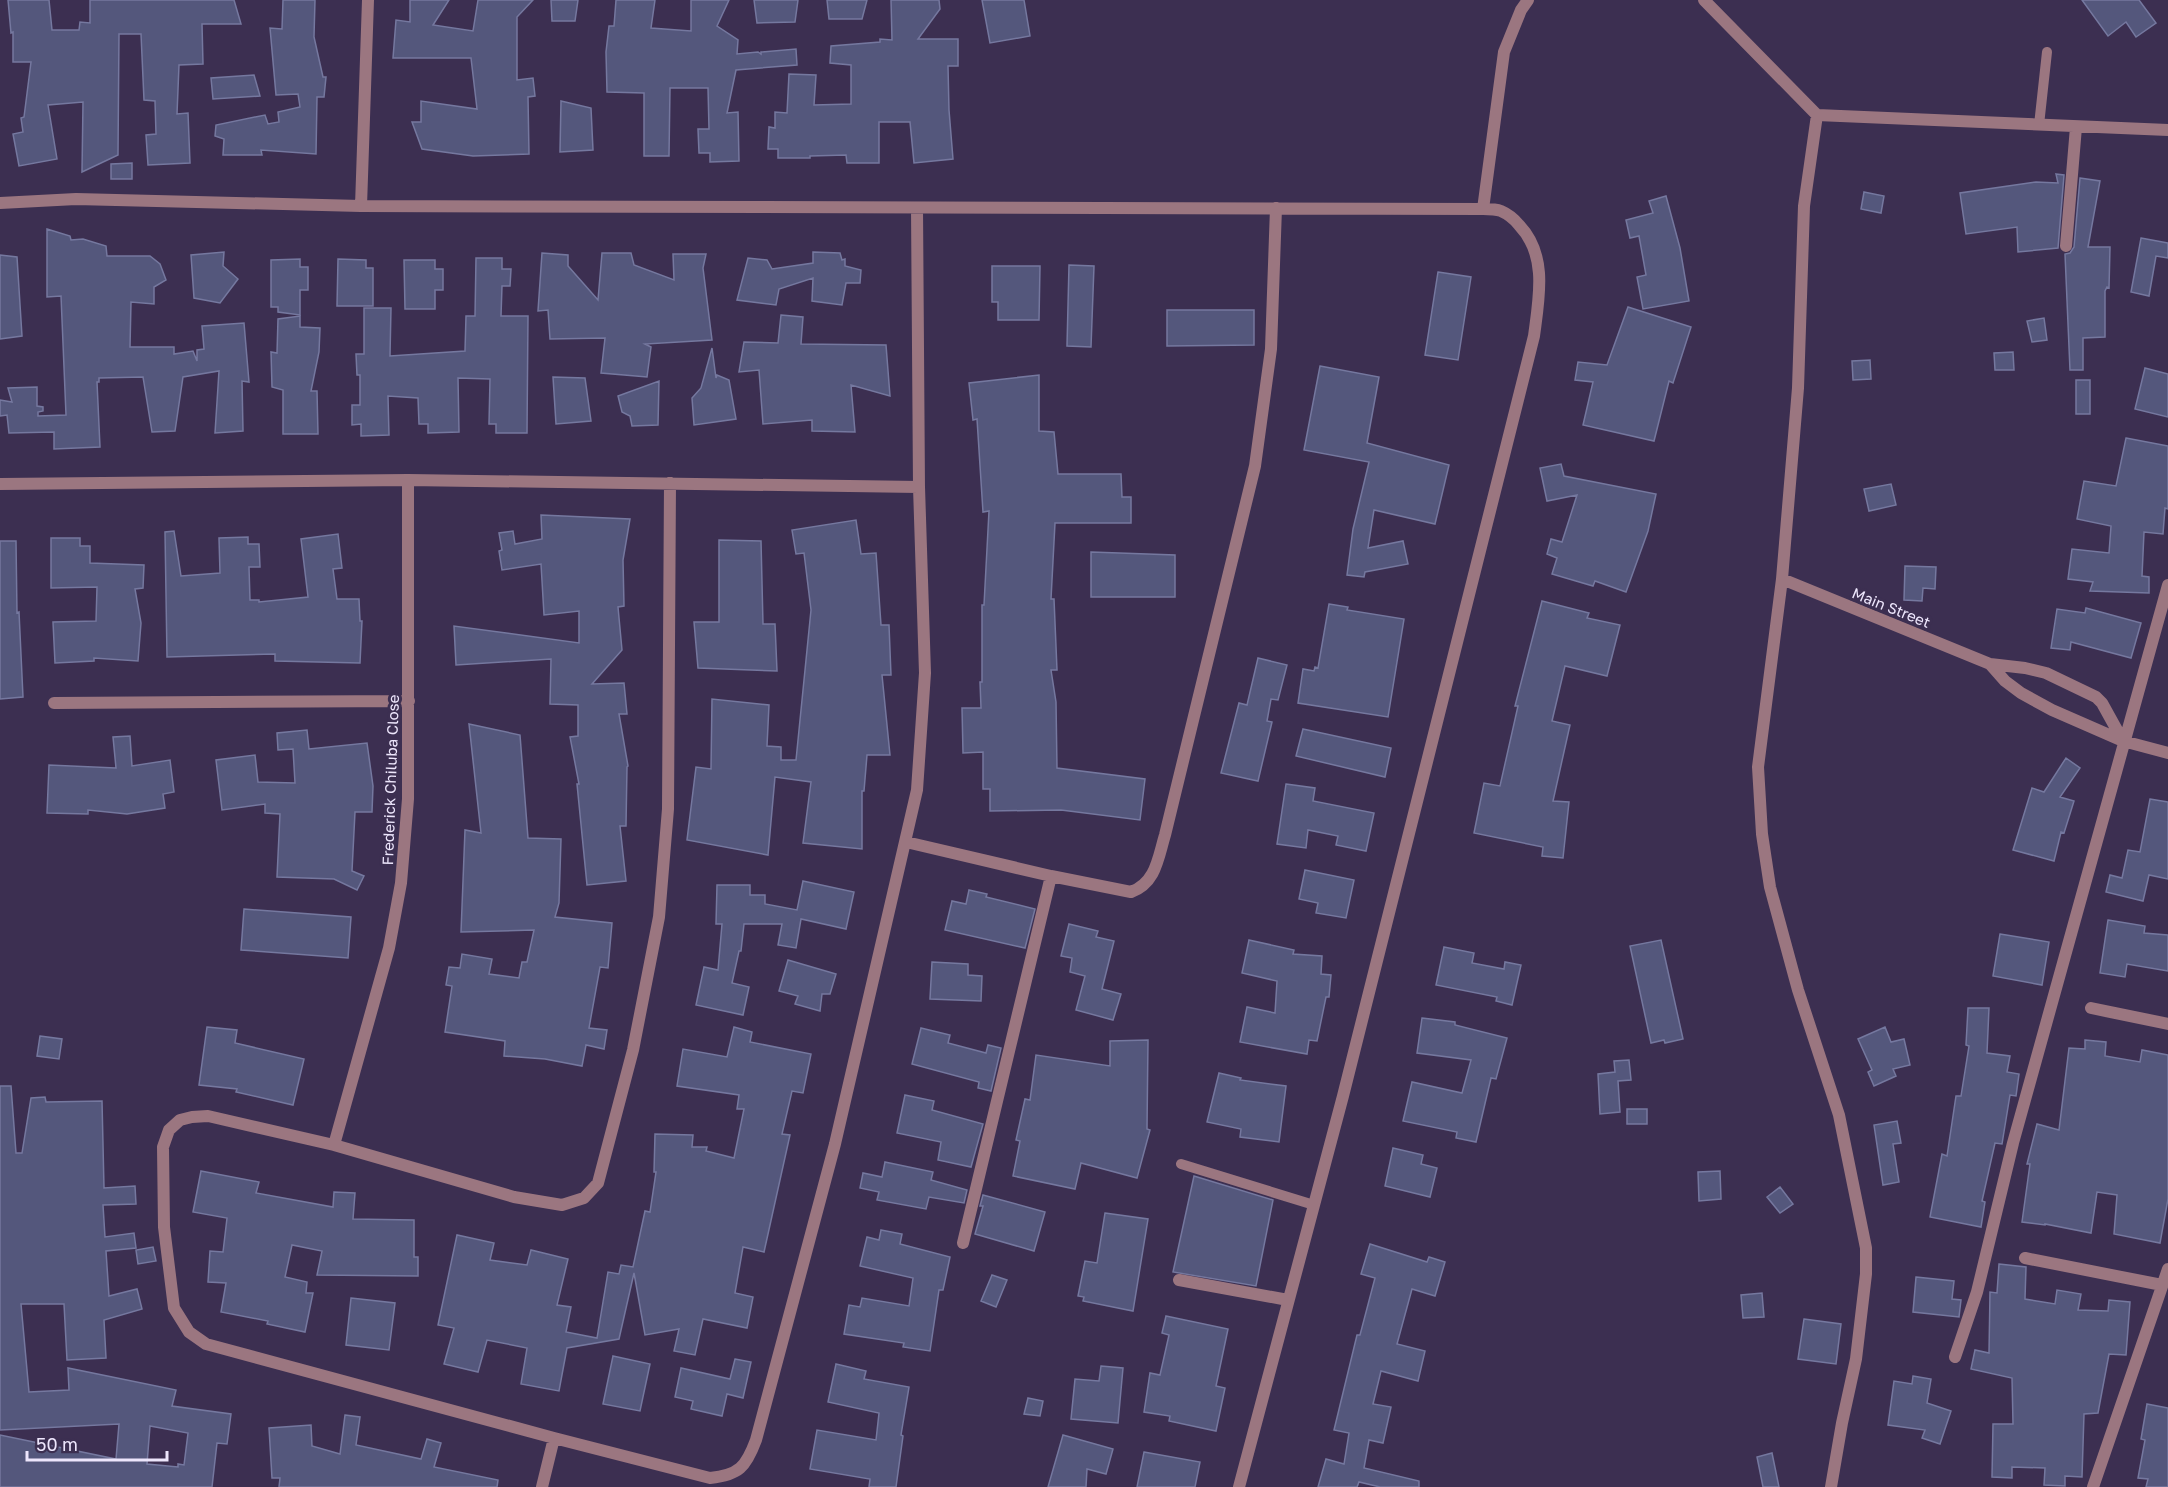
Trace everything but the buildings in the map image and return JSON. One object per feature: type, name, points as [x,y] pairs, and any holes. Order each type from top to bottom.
[{"type":"street","points":[[361,206],[368,0]]},
{"type":"street","points":[[1483,209],[1504,52],[1521,10],[1528,0]]},
{"type":"street","points":[[1704,0],[1816,115],[2168,130]]},
{"type":"street","points":[[1816,115],[1804,206],[1797,388],[1782,579],[1758,767],[1762,834],[1770,886],[1789,956],[1839,1115],[1866,1248],[1866,1274],[1856,1359],[1831,1487]]},
{"type":"street","points":[[2066,246],[2076,127]]},
{"type":"street","points":[[0,203],[76,199],[361,206],[1483,209],[1502,211],[1525,231],[1536,252],[1540,275],[1539,304],[1534,336],[1343,1096],[1239,1487]]},
{"type":"street","points":[[670,483],[668,809],[660,917],[633,1050],[598,1183],[584,1198],[562,1204],[514,1197],[334,1145],[208,1116],[192,1117],[180,1120],[169,1130],[163,1147],[164,1227],[174,1308],[189,1332],[206,1344],[710,1478],[728,1476],[741,1469],[750,1456],[756,1440],[835,1144],[917,790],[925,673],[919,487],[917,207]]},
{"type":"street","points":[[906,842],[1131,892],[1142,888],[1151,878],[1171,812],[1255,466],[1271,349],[1276,208]]},
{"type":"street","points":[[0,484],[408,480],[919,487]]},
{"type":"street","name":"Frederick Chiluba Close","points":[[334,1145],[389,948],[401,883],[408,799],[408,480]]},
{"type":"street","name":"Main Street","points":[[1782,579],[1990,664],[2046,673],[2096,697],[2102,703],[2123,741]]},
{"type":"street","points":[[1955,1357],[1977,1292],[2013,1143],[2168,585]]},
{"type":"street","name":"Main Street","points":[[1990,664],[2005,681],[2021,693],[2123,741],[2168,753]]},
{"type":"street","points":[[54,703],[409,701]]},
{"type":"street","points":[[963,1243],[1051,876]]},
{"type":"street","points":[[2091,1008],[2168,1024]]},
{"type":"street","points":[[2025,1258],[2163,1285]]},
{"type":"street","points":[[2093,1487],[2168,1269]]},
{"type":"street","points":[[1179,1280],[1288,1300]]},
{"type":"street","points":[[542,1487],[554,1438]]},
{"type":"lane","points":[[2039,125],[2047,52]]},
{"type":"lane","points":[[1180,1164],[1314,1205]]}]
